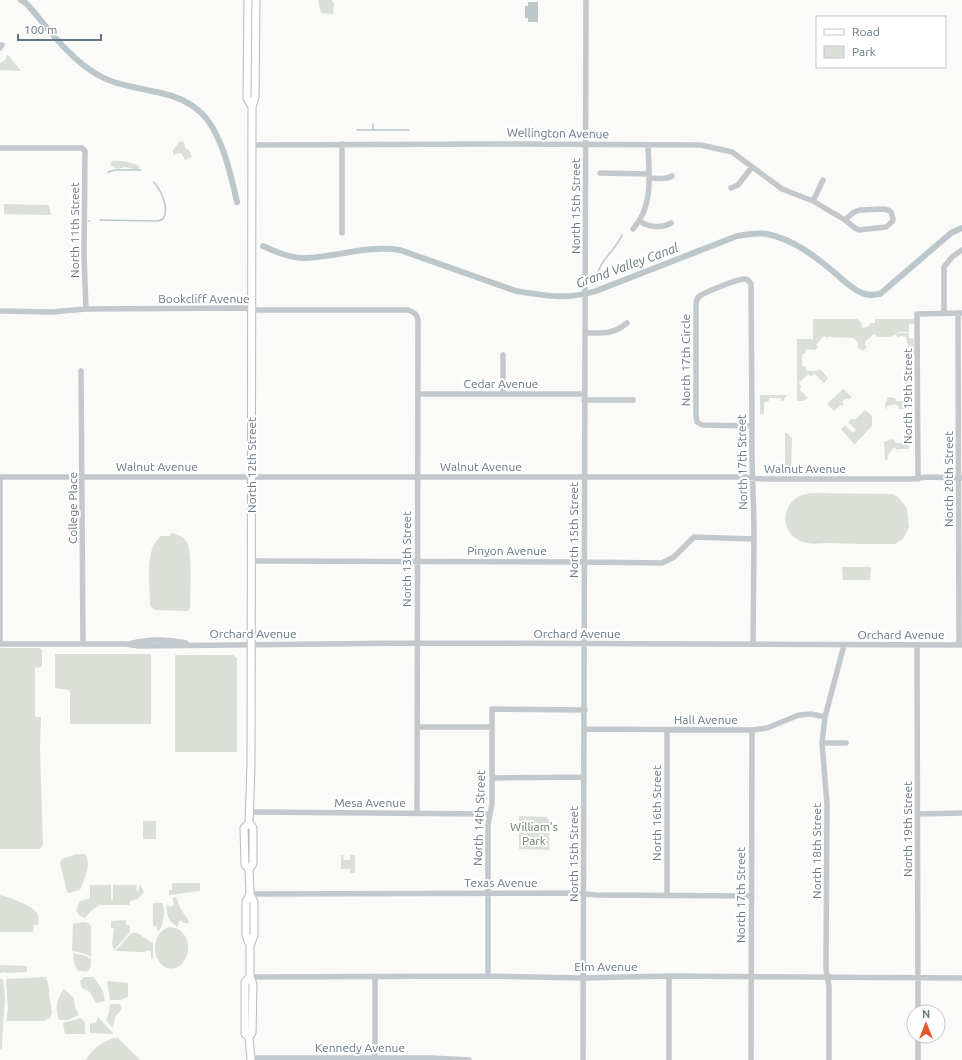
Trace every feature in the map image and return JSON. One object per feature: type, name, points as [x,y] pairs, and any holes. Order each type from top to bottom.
[{"type":"main road","name":"North 12th Street","points":[[248,0],[247,98],[252,107]]},
{"type":"main road","name":"North 12th Street","points":[[250,1059],[249,1037],[252,1033],[253,984],[250,977],[250,946],[246,935],[246,902],[250,894],[249,869],[253,864],[253,828],[249,823],[251,766],[251,144],[252,107],[255,97],[256,0]]},
{"type":"main road","points":[[247,44],[256,43]]},
{"type":"street","name":"North 15th Street","points":[[583,1060],[586,0]]},
{"type":"street","name":"Wellington Avenue","points":[[251,144],[701,145],[738,155],[782,189],[813,201],[859,230],[886,227],[892,222],[893,219],[891,212],[884,209],[860,210],[854,212],[845,220]]},
{"type":"street","points":[[342,144],[342,233]]},
{"type":"street","points":[[633,228],[640,221],[647,202],[649,176],[648,145]]},
{"type":"street","name":"North 11th Street","points":[[0,148],[82,148],[84,151],[84,256],[86,309]]},
{"type":"street","points":[[731,188],[738,185],[752,167]]},
{"type":"street","points":[[600,173],[666,178],[670,178],[672,176]]},
{"type":"street","points":[[813,201],[823,180]]},
{"type":"street","points":[[640,221],[643,224],[657,227],[662,227],[671,223]]},
{"type":"street","points":[[960,313],[944,314],[944,268],[952,257],[962,250]]},
{"type":"street","name":"North 17th Circle","points":[[749,280],[738,280],[707,292],[700,296],[697,300],[696,415],[697,422],[702,425],[752,426]]},
{"type":"street","name":"North 17th Street","points":[[749,280],[751,284],[752,478],[754,539],[753,644]]},
{"type":"street","name":"Bookcliff Avenue","points":[[0,311],[52,312],[86,309],[216,308],[408,310]]},
{"type":"street","name":"North 13th Street","points":[[408,310],[413,311],[418,320],[417,813]]},
{"type":"street","name":"North 20th Street","points":[[960,313],[961,646]]},
{"type":"street","name":"North 19th Street","points":[[918,478],[917,314],[944,314]]},
{"type":"street","points":[[586,333],[606,333],[618,331],[627,323]]},
{"type":"street","points":[[503,355],[503,394]]},
{"type":"street","name":"College Place","points":[[81,371],[83,644]]},
{"type":"street","name":"Cedar Avenue","points":[[418,394],[503,394],[633,400]]},
{"type":"street","points":[[0,477],[0,644]]},
{"type":"street","name":"Walnut Avenue","points":[[0,477],[960,478]]},
{"type":"street","name":"Pinyon Avenue","points":[[251,560],[662,563],[674,558],[694,538],[754,539]]},
{"type":"street","name":"Orchard Avenue","points":[[0,644],[126,644],[139,646],[192,644],[417,643],[961,646]]},
{"type":"street","name":"North 18th Street","points":[[829,1060],[829,986],[827,978],[827,804],[822,743],[825,717],[844,645]]},
{"type":"street","name":"North 19th Street","points":[[917,645],[918,1004]]},
{"type":"street","name":"North 14th Street","points":[[488,976],[488,825],[492,804],[492,709],[585,710]]},
{"type":"street","name":"Hall Avenue","points":[[585,729],[752,730],[767,728],[799,715],[811,714],[825,717]]},
{"type":"street","points":[[417,726],[492,727]]},
{"type":"street","name":"North 16th Street","points":[[667,730],[667,896]]},
{"type":"street","name":"North 17th Street","points":[[751,1060],[752,730]]},
{"type":"street","points":[[822,743],[846,743]]},
{"type":"street","points":[[492,778],[584,778]]},
{"type":"street","name":"Mesa Avenue","points":[[249,812],[490,814]]},
{"type":"street","points":[[918,814],[962,814]]},
{"type":"street","name":"Texas Avenue","points":[[250,894],[488,893],[752,896]]},
{"type":"street","name":"Elm Avenue","points":[[250,977],[488,976],[583,978],[670,976],[962,978]]},
{"type":"street","points":[[669,1060],[670,976]]},
{"type":"street","points":[[375,977],[375,1059]]},
{"type":"street","points":[[918,1044],[918,1060]]},
{"type":"street","name":"Kennedy Avenue","points":[[250,1059],[469,1060]]},
{"type":"green space","points":[[318,0],[332,0],[334,4],[333,14],[321,13]]},
{"type":"green space","points":[[7,55],[21,71],[0,70],[0,63],[5,60]]},
{"type":"green space","points":[[180,141],[184,142],[185,148],[189,150],[192,157],[185,160],[181,153],[173,155],[173,150]]},
{"type":"green space","points":[[112,161],[127,162],[140,167],[137,170],[125,167],[118,169],[110,165]]},
{"type":"green space","points":[[4,204],[49,205],[51,215],[4,214]]},
{"type":"green space","points":[[813,319],[857,319],[861,322],[862,328],[869,326],[870,323],[875,323],[875,319],[916,319],[916,324],[909,324],[909,332],[899,332],[890,337],[877,337],[874,334],[865,342],[867,347],[863,351],[858,348],[858,342],[853,338],[827,338],[824,336],[816,345],[818,347],[815,350],[806,349],[805,354],[802,354],[802,366],[805,366],[807,371],[816,371],[820,369],[828,378],[824,383],[815,374],[811,376],[808,374],[799,383],[801,386],[800,390],[808,398],[804,401],[797,401],[797,339],[813,339]]},
{"type":"green space","points":[[909,333],[909,338],[914,339],[915,355],[912,358],[910,358],[907,347],[909,345],[906,337],[900,336],[898,338],[895,334]]},
{"type":"green space","points":[[843,389],[852,397],[849,400],[847,398],[842,402],[844,404],[842,406],[840,405],[834,411],[827,404]]},
{"type":"green space","points":[[760,395],[789,395],[786,396],[783,401],[781,401],[781,398],[769,398],[769,401],[764,403],[764,414],[760,414]]},
{"type":"green space","points":[[888,397],[895,398],[896,401],[902,401],[903,398],[907,398],[907,401],[909,402],[909,409],[899,409],[899,406],[895,405],[887,406],[886,409],[885,405]]},
{"type":"green space","points":[[865,410],[872,416],[872,426],[854,444],[841,429],[845,425],[853,433],[856,430],[848,422],[851,419],[856,419]]},
{"type":"green space","points":[[785,433],[792,438],[791,473],[785,473]]},
{"type":"green space","points":[[891,439],[894,440],[895,443],[905,443],[905,439],[907,439],[907,442],[909,442],[909,449],[898,450],[893,448],[887,457],[889,459],[885,460],[884,442]]},
{"type":"green space","points":[[805,494],[892,494],[898,497],[907,508],[909,527],[903,539],[895,544],[813,544],[803,542],[798,540],[790,533],[785,519],[786,513],[795,499]]},
{"type":"green space","points":[[171,533],[179,535],[187,542],[188,545],[190,566],[190,608],[187,611],[155,610],[150,605],[149,568],[152,549],[161,536],[170,536]]},
{"type":"green space","points":[[842,567],[871,567],[870,580],[843,580]]},
{"type":"green space","points":[[0,648],[40,648],[42,650],[42,667],[35,668],[35,717],[41,717],[40,748],[43,845],[38,849],[0,849]]},
{"type":"green space","points":[[55,654],[151,654],[151,724],[70,724],[70,690],[55,688]]},
{"type":"green space","points":[[175,655],[233,655],[237,658],[237,752],[175,752]]},
{"type":"green space","name":"William's Park","points":[[519,816],[546,817],[549,820],[549,850],[519,849]]},
{"type":"green space","points":[[143,821],[156,821],[156,839],[143,839]]},
{"type":"green space","points":[[77,854],[84,854],[87,857],[87,871],[80,890],[68,893],[60,863],[62,859]]},
{"type":"green space","points":[[341,855],[343,855],[344,860],[350,860],[350,855],[355,855],[355,873],[350,873],[350,869],[341,869]]},
{"type":"green space","points":[[172,883],[200,883],[200,891],[169,895],[169,890],[172,890]]},
{"type":"green space","points":[[90,885],[111,885],[111,900],[113,899],[113,885],[137,885],[136,890],[139,891],[140,885],[144,892],[138,899],[130,901],[130,905],[100,905],[93,909],[85,918],[80,916],[76,911],[80,901],[90,899]]},
{"type":"green space","points":[[0,895],[25,904],[37,913],[39,925],[34,925],[33,932],[0,932]]},
{"type":"green space","points":[[176,897],[180,908],[189,921],[188,923],[183,923],[182,921],[179,921],[178,927],[170,921],[167,912],[167,905],[170,907],[174,904],[172,898]]},
{"type":"green space","points":[[153,903],[162,903],[164,910],[164,917],[159,931],[157,931],[157,926],[153,926]]},
{"type":"green space","points":[[126,920],[126,925],[130,925],[130,932],[114,950],[112,942],[114,928],[111,928],[111,921]]},
{"type":"green space","points":[[83,922],[88,923],[91,926],[91,957],[72,950],[73,924]]},
{"type":"green space","points":[[170,927],[178,929],[182,932],[182,934],[183,933],[187,941],[188,949],[186,957],[182,963],[171,969],[164,967],[158,960],[155,949],[159,934]]},
{"type":"green space","points":[[132,933],[137,933],[153,943],[153,959],[151,959],[151,952],[149,950],[144,952],[115,951]]},
{"type":"green space","points":[[73,953],[83,955],[91,959],[91,966],[89,970],[85,972],[77,970],[74,963]]},
{"type":"green space","points":[[0,965],[27,966],[27,972],[0,973]]},
{"type":"green space","points":[[46,977],[50,992],[52,1013],[50,1018],[43,1021],[6,1021],[8,1010],[7,979]]},
{"type":"green space","points":[[84,977],[94,977],[103,991],[105,1001],[96,1003],[90,992],[82,988],[80,981]]},
{"type":"green space","points":[[0,978],[3,980],[5,997],[2,1048],[0,1050]]},
{"type":"green space","points":[[107,981],[128,983],[128,997],[120,1000],[110,1000]]},
{"type":"green space","points":[[64,989],[74,998],[75,1007],[79,1015],[68,1020],[59,1020],[57,1004]]},
{"type":"green space","points":[[110,1004],[120,1004],[122,1009],[115,1017],[113,1028],[106,1020],[109,1013]]},
{"type":"green space","points":[[98,1017],[113,1034],[90,1033],[90,1024],[96,1022]]},
{"type":"green space","points":[[81,1018],[85,1022],[85,1034],[65,1034],[63,1023]]},
{"type":"green space","points":[[114,1038],[118,1038],[140,1060],[86,1060],[91,1052],[98,1046]]},
{"type":"shaded area","points":[[528,2],[538,2],[538,22],[528,22],[528,18],[525,18],[525,6],[528,6]]},
{"type":"waterway","points":[[21,0],[27,4],[70,53],[89,70],[114,82],[176,97],[190,104],[199,111],[207,119],[219,141],[232,179],[237,202]]},
{"type":"waterway","points":[[373,124],[373,130]]},
{"type":"waterway","points":[[357,130],[409,130]]},
{"type":"waterway","points":[[108,172],[115,170],[141,170]]},
{"type":"waterway","points":[[100,220],[158,221],[163,219],[166,210],[164,200],[154,182]]},
{"type":"waterway","name":"Grand Valley Canal","points":[[263,246],[289,256],[299,258],[375,249],[400,250],[516,291],[547,296],[575,296],[596,291],[737,236],[763,233],[777,236],[804,249],[855,289],[864,294],[871,295],[880,294],[951,233],[962,228]]},
{"type":"waterway","points":[[598,272],[602,263],[617,245],[622,235]]}]
